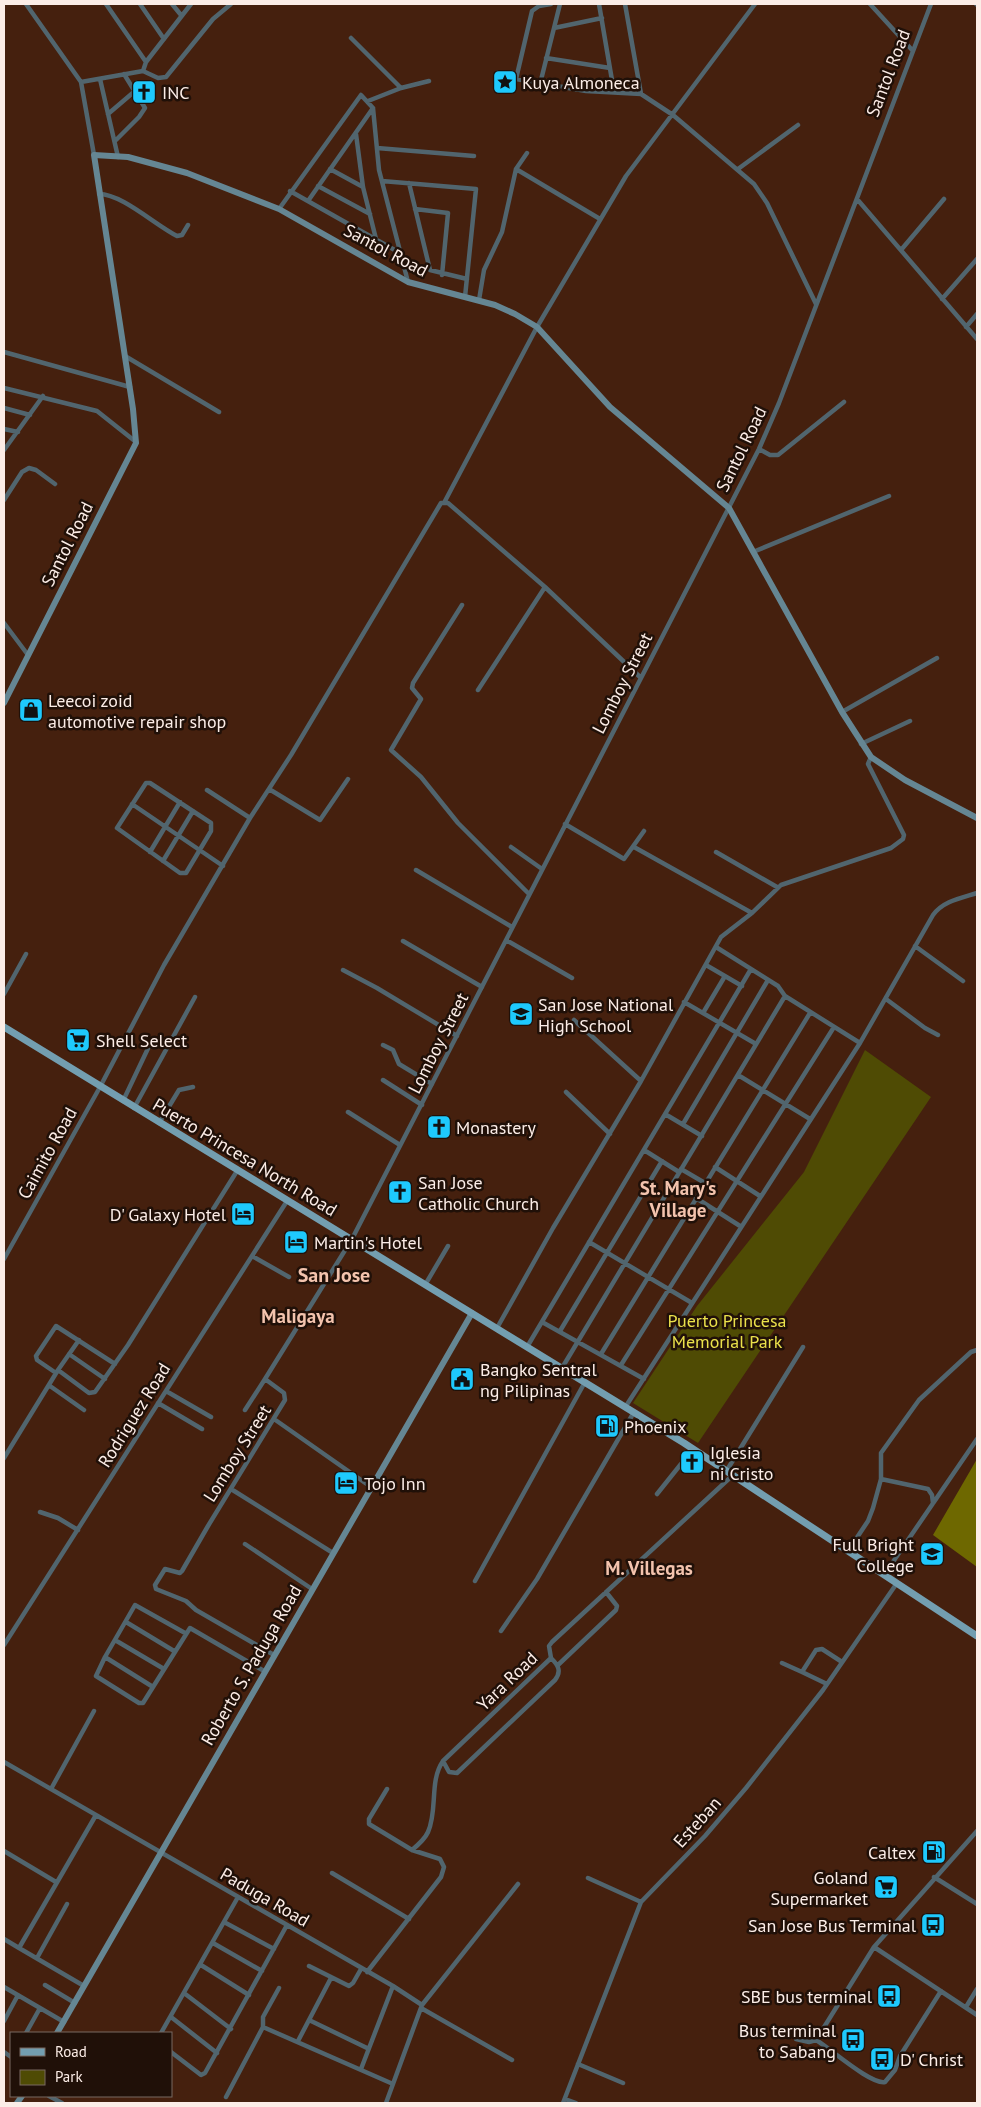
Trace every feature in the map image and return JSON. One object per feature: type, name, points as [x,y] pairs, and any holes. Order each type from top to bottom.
[{"type":"main road","name":"Puerto Princesa North Road","points":[[4,1027],[237,1171],[626,1406],[977,1636]]},
{"type":"street","points":[[26,4],[81,82],[130,387],[136,443]]},
{"type":"street","points":[[106,4],[146,62]]},
{"type":"street","points":[[140,4],[164,39]]},
{"type":"street","points":[[172,4],[180,16]]},
{"type":"street","points":[[143,71],[146,62],[191,4]]},
{"type":"street","points":[[81,82],[143,71],[158,78],[166,77],[213,19],[232,4]]},
{"type":"street","points":[[551,4],[538,5],[532,11],[515,77],[540,84],[586,91],[641,94],[673,115],[754,184],[767,203],[816,304]]},
{"type":"street","points":[[540,84],[560,4]]},
{"type":"street","points":[[599,4],[614,92]]},
{"type":"street","points":[[625,4],[641,94]]},
{"type":"street","name":"Caimito Road","points":[[4,1259],[100,1087],[164,965],[250,818],[404,566],[438,506],[445,501],[537,328],[600,219],[646,148],[673,115],[755,4]]},
{"type":"street","points":[[870,4],[913,51]]},
{"type":"street","name":"Santol Road","points":[[94,155],[164,165],[279,209],[408,282],[479,300],[516,314],[537,328],[610,407],[729,508],[759,449],[779,403],[931,4]]},
{"type":"street","points":[[554,28],[602,18]]},
{"type":"street","points":[[351,38],[402,88]]},
{"type":"street","points":[[546,58],[610,68]]},
{"type":"street","points":[[116,140],[144,110],[144,103],[124,74]]},
{"type":"street","points":[[100,79],[116,140],[118,157]]},
{"type":"street","points":[[368,101],[402,88],[429,81]]},
{"type":"street","points":[[108,114],[135,91]]},
{"type":"street","points":[[279,209],[358,96],[361,95],[373,108],[382,181],[408,282]]},
{"type":"street","points":[[308,201],[373,108]]},
{"type":"street","points":[[738,169],[798,125]]},
{"type":"street","points":[[356,134],[363,187],[376,239]]},
{"type":"street","points":[[377,148],[474,156]]},
{"type":"street","points":[[479,300],[484,270],[502,232],[516,169],[527,153]]},
{"type":"street","points":[[330,169],[363,187]]},
{"type":"street","points":[[516,169],[600,219]]},
{"type":"street","points":[[382,181],[476,190],[465,297]]},
{"type":"street","points":[[409,183],[428,266],[434,272],[442,275],[467,280]]},
{"type":"street","points":[[318,186],[370,214]]},
{"type":"street","points":[[290,191],[400,253]]},
{"type":"street","points":[[99,194],[114,196],[146,218],[178,236],[182,235],[188,225]]},
{"type":"street","points":[[857,199],[977,339]]},
{"type":"street","points":[[901,250],[944,199]]},
{"type":"street","points":[[415,209],[448,212],[442,275]]},
{"type":"street","points":[[942,299],[977,259]]},
{"type":"street","points":[[966,327],[977,314]]},
{"type":"street","points":[[4,352],[130,387]]},
{"type":"street","points":[[125,356],[219,412]]},
{"type":"street","points":[[4,388],[43,396],[97,411],[136,443]]},
{"type":"street","points":[[4,450],[43,396]]},
{"type":"street","points":[[759,449],[770,455],[778,456],[844,402]]},
{"type":"street","points":[[4,408],[30,415]]},
{"type":"street","points":[[4,429],[18,432]]},
{"type":"street","name":"Santol Road","points":[[4,703],[136,443]]},
{"type":"street","points":[[4,500],[22,472],[29,468],[36,470],[55,484]]},
{"type":"street","points":[[753,552],[889,496]]},
{"type":"street","points":[[445,501],[545,587],[640,677]]},
{"type":"street","points":[[729,508],[842,712],[871,757],[905,780],[977,818]]},
{"type":"street","name":"Lomboy Street","points":[[274,1655],[196,1610],[186,1601],[155,1588],[165,1569],[180,1573],[182,1571],[285,1400],[285,1395],[265,1379],[352,1239],[640,677],[729,508]]},
{"type":"street","points":[[478,690],[545,587]]},
{"type":"street","points":[[462,605],[413,683],[412,688],[421,699],[390,750],[422,777],[458,823],[529,894]]},
{"type":"street","points":[[4,623],[28,655]]},
{"type":"street","points":[[842,712],[937,658]]},
{"type":"street","points":[[861,744],[910,721]]},
{"type":"street","points":[[497,1328],[724,934],[752,913],[777,887],[789,881],[891,848],[903,839],[904,835],[868,764],[871,757]]},
{"type":"street","points":[[268,789],[320,820],[348,779]]},
{"type":"street","points":[[148,782],[208,821],[212,827],[201,852],[186,873],[180,872],[163,861],[117,828],[132,804],[148,782]]},
{"type":"street","points":[[207,790],[250,818]]},
{"type":"street","points":[[150,852],[180,802]]},
{"type":"street","points":[[132,804],[223,866]]},
{"type":"street","points":[[163,861],[193,811]]},
{"type":"street","points":[[565,824],[622,859],[626,858],[644,830]]},
{"type":"street","points":[[634,846],[752,913]]},
{"type":"street","points":[[511,847],[542,869]]},
{"type":"street","points":[[716,852],[777,887]]},
{"type":"street","points":[[416,870],[512,927]]},
{"type":"street","points":[[626,1406],[740,1226],[860,1043],[938,908],[946,902],[977,893]]},
{"type":"street","points":[[403,940],[482,987]]},
{"type":"street","points":[[506,940],[572,978]]},
{"type":"street","points":[[915,946],[963,981]]},
{"type":"street","points":[[716,947],[778,986],[785,996],[860,1043]]},
{"type":"street","points":[[4,994],[26,954]]},
{"type":"street","points":[[706,964],[742,986]]},
{"type":"street","points":[[527,1347],[751,969]]},
{"type":"street","points":[[343,970],[457,1036]]},
{"type":"street","points":[[703,1013],[725,976]]},
{"type":"street","points":[[683,1124],[768,980]]},
{"type":"street","points":[[562,1368],[785,996]]},
{"type":"street","points":[[134,1108],[195,997]]},
{"type":"street","points":[[886,998],[925,1028],[938,1035]]},
{"type":"street","points":[[684,1002],[756,1044]]},
{"type":"street","points":[[601,1354],[810,1012]]},
{"type":"street","points":[[574,1020],[641,1081]]},
{"type":"street","points":[[621,1365],[834,1027]]},
{"type":"street","points":[[123,1101],[152,1040]]},
{"type":"street","points":[[383,1045],[393,1050],[399,1064],[432,1084]]},
{"type":"street","points":[[738,1075],[810,1119]]},
{"type":"street","points":[[383,1080],[422,1105]]},
{"type":"street","points":[[159,1123],[179,1090],[193,1087]]},
{"type":"street","points":[[566,1092],[610,1134]]},
{"type":"street","points":[[348,1112],[400,1145]]},
{"type":"street","points":[[665,1114],[702,1136]]},
{"type":"street","points":[[644,1150],[705,1183]]},
{"type":"street","points":[[560,1331],[662,1161]]},
{"type":"street","points":[[714,1167],[760,1196]]},
{"type":"street","points":[[115,1364],[58,1326],[53,1328],[36,1356],[37,1360],[92,1394],[115,1364],[237,1171]]},
{"type":"street","points":[[696,1198],[740,1226]]},
{"type":"street","name":"Rodriguez Road","points":[[4,1644],[287,1201]]},
{"type":"street","points":[[590,1242],[692,1303]]},
{"type":"street","points":[[425,1285],[448,1246]]},
{"type":"street","points":[[252,1256],[289,1277]]},
{"type":"street","name":"Roberto S. Paduga Road","points":[[59,2032],[264,1671],[472,1313]]},
{"type":"street","points":[[542,1322],[644,1379]]},
{"type":"street","points":[[4,1458],[50,1386],[57,1371],[79,1340]]},
{"type":"street","points":[[726,1470],[803,1347]]},
{"type":"street","points":[[848,1551],[871,1515],[881,1479],[880,1455],[908,1412],[938,1381],[959,1366],[971,1352],[977,1350]]},
{"type":"street","points":[[69,1354],[105,1379]]},
{"type":"street","points":[[245,1410],[265,1379]]},
{"type":"street","points":[[475,1581],[585,1382]]},
{"type":"street","points":[[50,1386],[84,1410]]},
{"type":"street","points":[[166,1391],[212,1416]]},
{"type":"street","points":[[158,1403],[202,1429]]},
{"type":"street","points":[[501,1631],[537,1579],[634,1412]]},
{"type":"street","points":[[274,1420],[371,1487]]},
{"type":"street","points":[[884,1575],[977,1439]]},
{"type":"street","points":[[657,1494],[694,1449]]},
{"type":"street","name":"Yara Road","points":[[443,1762],[551,1658],[551,1643],[734,1475]]},
{"type":"street","points":[[881,1479],[928,1489],[932,1495],[933,1504]]},
{"type":"street","points":[[231,1489],[333,1553]]},
{"type":"street","points":[[40,1512],[58,1518],[78,1530]]},
{"type":"street","points":[[245,1544],[312,1589]]},
{"type":"street","name":"Esteban","points":[[564,2101],[640,1902],[716,1822],[827,1684],[897,1584]]},
{"type":"street","points":[[558,1665],[616,1610],[617,1606],[606,1592]]},
{"type":"street","points":[[185,1633],[137,1606],[96,1672],[97,1678],[141,1704],[153,1687],[188,1628],[193,1628],[264,1671]]},
{"type":"street","points":[[126,1622],[174,1651]]},
{"type":"street","points":[[115,1640],[164,1669]]},
{"type":"street","points":[[802,1672],[817,1649],[822,1649],[842,1662]]},
{"type":"street","points":[[105,1657],[153,1687]]},
{"type":"street","points":[[412,1850],[423,1839],[429,1828],[437,1771],[443,1762],[449,1772],[457,1774],[555,1680],[559,1670],[558,1665],[551,1658]]},
{"type":"street","points":[[782,1663],[827,1684]]},
{"type":"street","points":[[51,1789],[94,1711]]},
{"type":"street","name":"Paduga Road","points":[[4,1762],[160,1854],[392,1986],[422,2007],[512,2060]]},
{"type":"street","points":[[367,1972],[441,1877],[444,1867],[440,1859],[412,1850],[369,1824],[369,1819],[387,1788]]},
{"type":"street","points":[[19,1948],[96,1815]]},
{"type":"street","points":[[816,2040],[874,1947],[934,1877],[977,1831]]},
{"type":"street","points":[[4,1851],[56,1882]]},
{"type":"street","points":[[332,1873],[409,1919]]},
{"type":"street","points":[[934,1877],[977,1904]]},
{"type":"street","points":[[588,1878],[640,1902]]},
{"type":"street","points":[[386,2103],[422,2007],[518,1884]]},
{"type":"street","points":[[163,2032],[238,1897]]},
{"type":"street","points":[[36,1958],[67,1904]]},
{"type":"street","points":[[224,1922],[274,1949]]},
{"type":"street","points":[[172,2053],[202,2075],[217,2053],[287,1925]]},
{"type":"street","points":[[4,1939],[84,1986]]},
{"type":"street","points":[[213,1943],[262,1971]]},
{"type":"street","points":[[874,1947],[977,2015]]},
{"type":"street","points":[[201,1965],[249,1995]]},
{"type":"street","points":[[310,1966],[349,1986],[361,1969]]},
{"type":"street","points":[[298,2041],[331,1978]]},
{"type":"street","points":[[45,1985],[75,2003]]},
{"type":"street","points":[[361,2069],[367,2048],[392,1986]]},
{"type":"street","points":[[4,1987],[64,2022]]},
{"type":"street","points":[[226,2097],[263,2027],[263,2017],[279,1988]]},
{"type":"street","points":[[966,2007],[977,1989]]},
{"type":"street","points":[[796,2039],[805,2042],[816,2040],[861,2072],[878,2082],[885,2082],[895,2070],[900,2056],[941,1991]]},
{"type":"street","points":[[184,1993],[230,2029]]},
{"type":"street","points":[[4,2021],[18,1995]]},
{"type":"street","points":[[27,2032],[40,2008]]},
{"type":"street","points":[[171,2017],[217,2053]]},
{"type":"street","points":[[309,2020],[367,2048]]},
{"type":"street","points":[[263,2027],[393,2084]]},
{"type":"street","points":[[578,2064],[623,2082]]},
{"type":"street","points":[[51,2097],[62,2103]]},
{"type":"street","points":[[564,2101],[576,2103]]},
{"type":"green space","name":"Puerto Princesa Memorial Park","points":[[865,1050],[931,1097],[698,1443],[633,1403],[697,1306],[804,1172]]},
{"type":"shaded area","points":[[977,1459],[977,1567],[933,1535]]},
{"type":"place","name":"Kuya Almoneca","points":[[505,82]]},
{"type":"place","name":"INC","points":[[144,92]]},
{"type":"place","name":"Leecoi zoid automotive repair shop","points":[[31,710]]},
{"type":"place","name":"San Jose National High School","points":[[521,1014]]},
{"type":"place","name":"Shell Select","points":[[78,1040]]},
{"type":"place","name":"Monastery","points":[[439,1127]]},
{"type":"place","name":"San Jose Catholic Church","points":[[400,1192]]},
{"type":"place","name":"D' Galaxy Hotel","points":[[243,1214]]},
{"type":"place","name":"Martin's Hotel","points":[[296,1242]]},
{"type":"place","name":"Bangko Sentral ng Pilipinas","points":[[462,1379]]},
{"type":"place","name":"Phoenix","points":[[607,1426]]},
{"type":"place","name":"Iglesia ni Cristo","points":[[692,1462]]},
{"type":"place","name":"Tojo Inn","points":[[346,1483]]},
{"type":"place","name":"Full Bright College","points":[[932,1554]]},
{"type":"place","name":"Caltex","points":[[934,1852]]},
{"type":"place","name":"Goland Supermarket","points":[[886,1887]]},
{"type":"place","name":"San Jose Bus Terminal","points":[[933,1925]]},
{"type":"place","name":"SBE bus terminal","points":[[889,1996]]},
{"type":"place","name":"Bus terminal to Sabang","points":[[853,2040]]},
{"type":"place","name":"D' Christ","points":[[882,2059]]},
{"type":"district","name":"St. Mary's Village","points":[[678,1199]]},
{"type":"district","name":"San Jose","points":[[334,1275]]},
{"type":"district","name":"Maligaya","points":[[298,1316]]},
{"type":"district","name":"M. Villegas","points":[[649,1568]]}]
